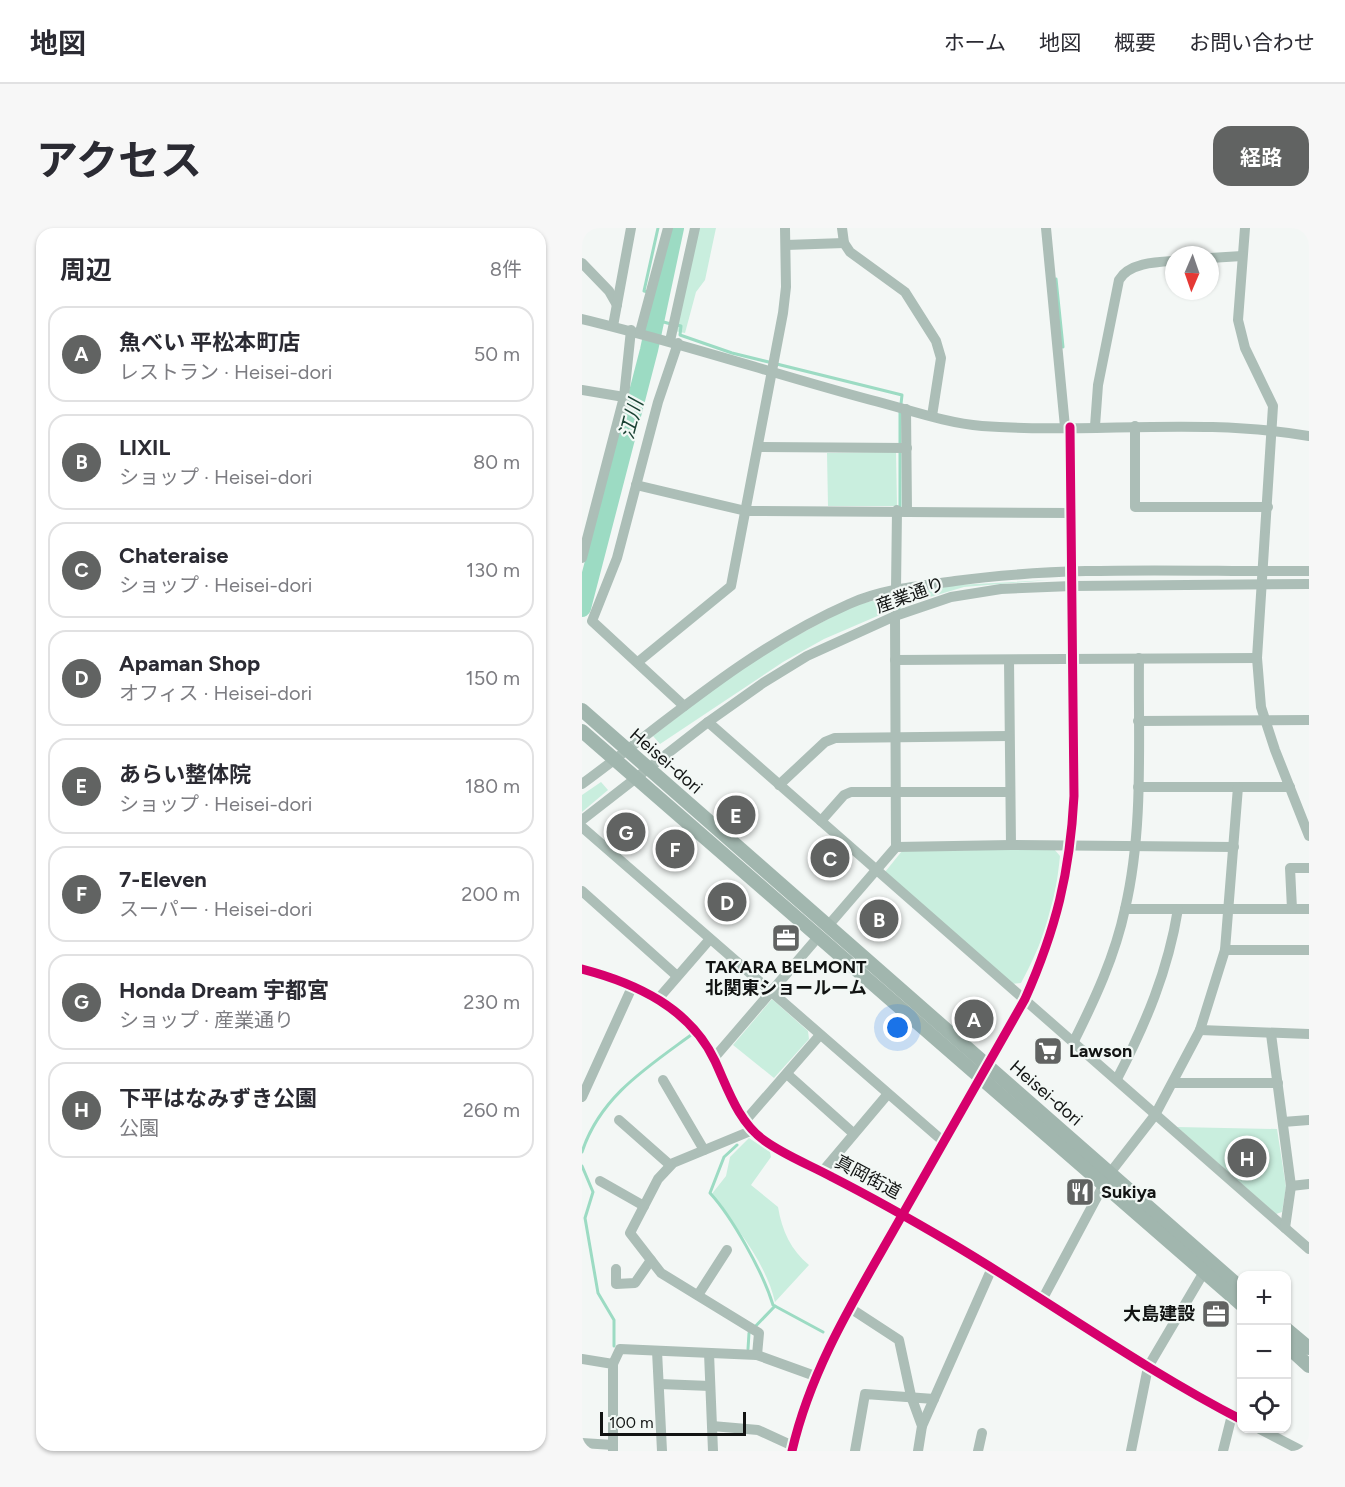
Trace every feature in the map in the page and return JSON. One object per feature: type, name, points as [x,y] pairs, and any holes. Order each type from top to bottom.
[{"type":"main road","name":"Heisei-dori","points":[[582,710],[621,755],[642,774],[1107,1179],[1237,1285]]},
{"type":"main road","name":"Heisei-dori","points":[[582,730],[621,755]]},
{"type":"main road","name":"Heisei-dori","points":[[1107,1179],[1237,1301]]},
{"type":"main road","points":[[1291,1332],[1309,1348]]},
{"type":"main road","points":[[1291,1350],[1309,1366]]},
{"type":"street","points":[[613,326],[631,228]]},
{"type":"street","points":[[582,558],[624,397],[638,332],[668,228]]},
{"type":"street","points":[[684,706],[592,621],[618,558],[658,402],[695,228]]},
{"type":"street","points":[[638,662],[731,586],[759,447],[786,287],[785,228]]},
{"type":"street","points":[[842,228],[844,243],[850,252],[905,292],[936,341],[941,358],[932,416]]},
{"type":"street","points":[[712,1426],[758,1430],[793,1448],[799,1419],[815,1376],[849,1308],[1025,999],[1047,950],[1061,899],[1071,845],[1073,659],[1067,427],[1046,228]]},
{"type":"street","points":[[1245,228],[1238,320],[1245,348],[1273,406],[1257,658],[1264,721],[1308,831]]},
{"type":"street","points":[[786,245],[844,243]]},
{"type":"street","points":[[1219,257],[1242,256]]},
{"type":"street","points":[[1095,426],[1098,386],[1119,280],[1124,272],[1153,262],[1165,261]]},
{"type":"street","points":[[582,263],[609,291],[617,304]]},
{"type":"street","points":[[582,319],[672,341],[772,374],[932,416],[980,426],[1224,426],[1309,436]]},
{"type":"street","points":[[582,390],[624,397]]},
{"type":"street","points":[[896,589],[907,448],[906,409]]},
{"type":"street","points":[[1135,426],[1135,507],[1268,507]]},
{"type":"street","points":[[759,447],[907,448]]},
{"type":"street","points":[[636,485],[746,511],[1071,513]]},
{"type":"street","name":"産業通り","points":[[582,784],[684,706],[787,635],[851,603],[896,589],[981,577],[1072,570],[1309,571]]},
{"type":"street","name":"産業通り","points":[[582,820],[763,682],[807,656],[895,616],[951,597],[1001,589],[1072,586],[1309,584]]},
{"type":"street","points":[[714,1058],[896,847],[895,616]]},
{"type":"street","points":[[1074,1041],[1113,952],[1125,909],[1135,845],[1139,658]]},
{"type":"street","points":[[895,660],[1257,658]]},
{"type":"street","points":[[1009,660],[1011,845]]},
{"type":"street","points":[[1138,721],[1309,720]]},
{"type":"street","points":[[708,722],[1309,1249]]},
{"type":"street","points":[[778,785],[825,742],[835,738],[1009,736]]},
{"type":"street","points":[[1138,787],[1290,787]]},
{"type":"street","points":[[1042,1300],[1107,1179],[1155,1115],[1174,1083],[1200,1030],[1225,950],[1238,787]]},
{"type":"street","points":[[821,821],[844,795],[851,792],[1010,792]]},
{"type":"street","points":[[582,827],[887,1095],[944,1142]]},
{"type":"street","points":[[896,847],[1011,845],[1234,847]]},
{"type":"street","points":[[1292,909],[1290,868],[1309,868]]},
{"type":"street","points":[[582,891],[677,976]]},
{"type":"street","points":[[1125,909],[1309,909]]},
{"type":"street","points":[[1116,1079],[1141,1033],[1171,952],[1178,909]]},
{"type":"street","points":[[658,999],[710,939]]},
{"type":"street","points":[[1225,950],[1309,950]]},
{"type":"street","name":"真岡街道","points":[[582,969],[633,985],[658,999],[690,1025],[714,1058],[736,1107],[745,1121],[783,1153],[903,1214],[1148,1367],[1237,1417]]},
{"type":"street","points":[[582,1097],[633,985]]},
{"type":"street","points":[[1200,1030],[1309,1034]]},
{"type":"street","points":[[1271,1034],[1291,1186],[1285,1228]]},
{"type":"street","points":[[745,1121],[820,1035]]},
{"type":"street","points":[[787,1074],[852,1133]]},
{"type":"street","points":[[663,1080],[704,1150]]},
{"type":"street","points":[[1174,1083],[1278,1083]]},
{"type":"street","points":[[822,1172],[852,1133],[887,1095]]},
{"type":"street","points":[[1283,1122],[1309,1119]]},
{"type":"street","points":[[619,1120],[670,1165]]},
{"type":"street","points":[[753,1130],[670,1165],[658,1179],[630,1233],[661,1273],[759,1333],[758,1355]]},
{"type":"street","points":[[600,1181],[644,1206]]},
{"type":"street","points":[[1291,1186],[1309,1184]]},
{"type":"street","points":[[698,1294],[728,1251]]},
{"type":"street","points":[[616,1269],[616,1284],[635,1283],[651,1260]]},
{"type":"street","points":[[918,1451],[922,1426],[992,1268]]},
{"type":"street","points":[[1131,1451],[1148,1367],[1204,1272]]},
{"type":"street","points":[[849,1308],[899,1340],[911,1396],[922,1426]]},
{"type":"street","points":[[582,1443],[613,1448],[614,1364],[620,1349],[758,1355],[815,1376]]},
{"type":"street","points":[[657,1352],[662,1451]]},
{"type":"street","points":[[709,1353],[713,1451]]},
{"type":"street","points":[[582,1359],[614,1364]]},
{"type":"street","points":[[658,1384],[710,1386]]},
{"type":"street","points":[[855,1451],[865,1394],[933,1399]]},
{"type":"street","points":[[1223,1451],[1237,1417]]},
{"type":"street","points":[[978,1451],[982,1433]]},
{"type":"street","points":[[1268,1433],[1302,1451]]},
{"type":"green space","points":[[691,228],[716,228],[705,280],[696,292],[685,333],[669,330]]},
{"type":"green space","points":[[896,452],[897,506],[828,506],[827,453]]},
{"type":"green space","points":[[1050,580],[964,587],[903,605],[824,639],[783,662],[660,744],[653,736],[750,661],[852,606],[904,593],[956,585]]},
{"type":"green space","points":[[601,782],[608,790],[582,812],[582,795]]},
{"type":"green space","points":[[1054,849],[1060,856],[1052,906],[1037,951],[1021,983],[1012,984],[885,872],[902,851]]},
{"type":"green space","points":[[772,999],[808,1031],[809,1039],[774,1078],[733,1045]]},
{"type":"green space","points":[[1177,1127],[1277,1129],[1286,1187],[1282,1212],[1276,1214]]},
{"type":"green space","points":[[749,1138],[770,1152],[771,1157],[751,1185],[778,1207],[788,1239],[809,1265],[775,1302],[771,1287],[757,1259],[740,1232],[711,1195],[726,1176],[730,1157]]},
{"type":"waterway","points":[[648,292],[644,291],[658,228]]},
{"type":"waterway","name":"江川","points":[[582,608],[649,350],[675,228]]},
{"type":"waterway","points":[[1056,279],[1063,347]]},
{"type":"waterway","points":[[656,320],[671,324]]},
{"type":"waterway","points":[[677,325],[681,326],[680,335],[732,353],[902,395],[901,404]]},
{"type":"waterway","points":[[900,411],[900,509]]},
{"type":"waterway","points":[[899,591],[899,611]]},
{"type":"waterway","points":[[582,1152],[600,1115],[626,1085],[691,1035]]},
{"type":"waterway","points":[[737,1145],[724,1157],[710,1193],[728,1216],[746,1246],[773,1305],[823,1332]]},
{"type":"waterway","points":[[582,1166],[593,1192],[585,1218],[598,1293],[614,1320],[614,1346]]},
{"type":"waterway","points":[[748,1349],[749,1333],[775,1306]]},
{"type":"cycle path","points":[[792,1451],[810,1393],[834,1339],[862,1285],[1025,999],[1045,949],[1060,900],[1069,850],[1074,796],[1070,427]]},
{"type":"cycle path","points":[[582,969],[641,990],[676,1012],[691,1026],[715,1061],[741,1115],[765,1141],[936,1234],[1168,1379],[1237,1417]]},
{"type":"place","name":"あらい整体院","points":[[736,815]]},
{"type":"place","name":"Honda Dream 宇都宮","points":[[626,832]]},
{"type":"place","name":"7-Eleven","points":[[675,849]]},
{"type":"place","name":"Chateraise","points":[[830,858]]},
{"type":"place","name":"Apaman Shop","points":[[727,902]]},
{"type":"place","name":"LIXIL","points":[[879,919]]},
{"type":"place","name":"TAKARA BELMONT 北関東ショールーム","points":[[786,938]]},
{"type":"place","name":"魚べい 平松本町店","points":[[974,1019]]},
{"type":"place","name":"Lawson","points":[[1048,1051]]},
{"type":"place","name":"下平はなみずき公園","points":[[1247,1158]]},
{"type":"place","name":"Sukiya","points":[[1080,1192]]},
{"type":"place","name":"大島建設","points":[[1216,1314]]}]
